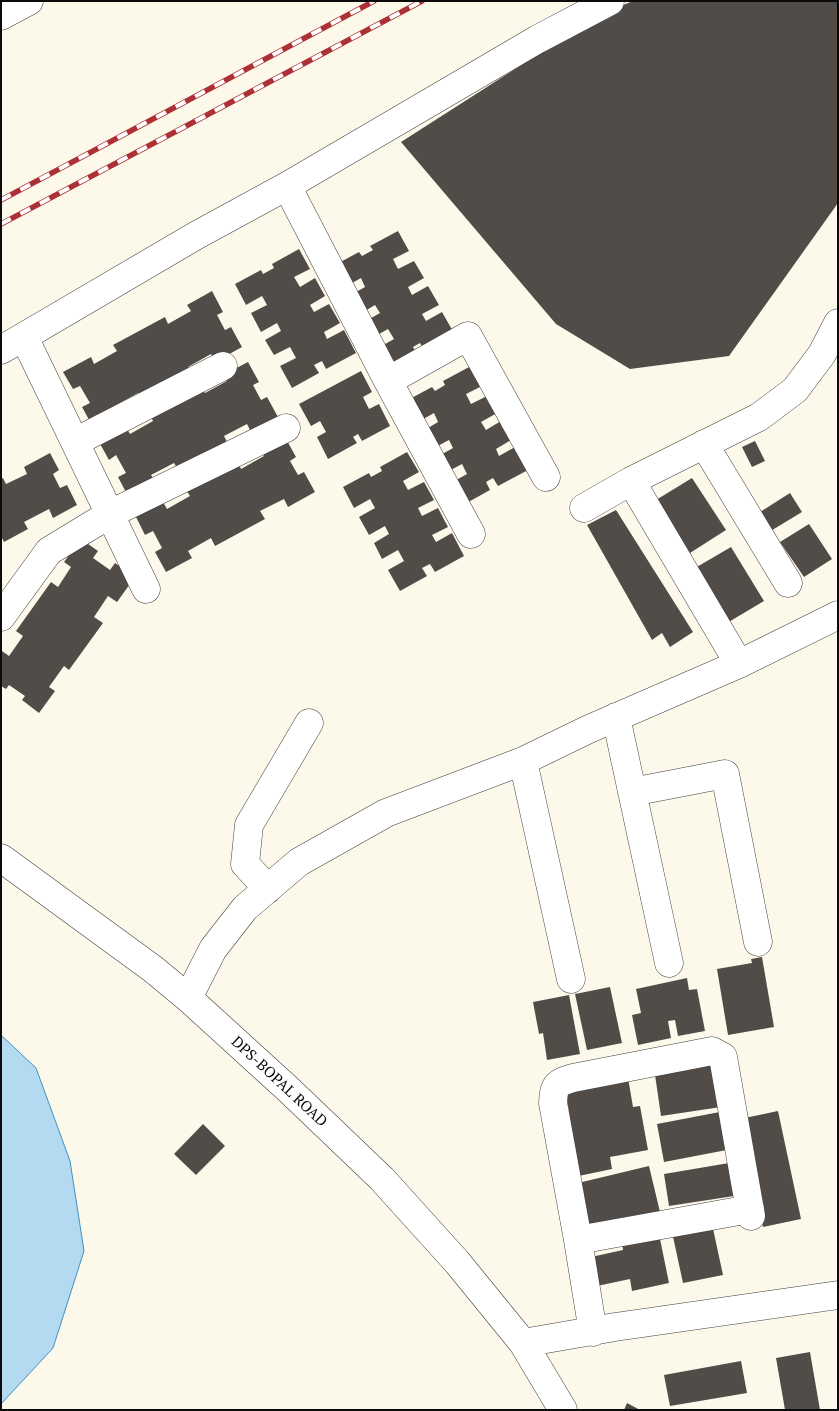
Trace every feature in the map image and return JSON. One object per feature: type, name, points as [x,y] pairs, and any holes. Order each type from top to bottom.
[{"type":"street","points":[[1,16],[29,1]]},
{"type":"street","points":[[146,589],[75,442],[13,344],[197,235],[287,186],[538,39],[610,1]]},
{"type":"street","points":[[287,186],[388,381],[471,534]]},
{"type":"street","points":[[584,508],[631,481],[759,417],[795,390],[822,354],[838,323]]},
{"type":"street","points":[[388,381],[468,336],[546,477]]},
{"type":"street","points":[[75,442],[223,366]]},
{"type":"street","points":[[1,617],[49,551],[110,514],[286,428]]},
{"type":"street","points":[[704,444],[788,583]]},
{"type":"street","points":[[631,481],[739,664]]},
{"type":"street","points":[[188,998],[213,949],[245,908],[299,862],[386,813],[523,761],[589,729],[739,664],[838,616]]},
{"type":"street","points":[[616,717],[669,963]]},
{"type":"street","points":[[268,889],[245,864],[249,825],[309,723]]},
{"type":"street","points":[[523,761],[571,979]]},
{"type":"street","points":[[632,792],[725,774],[758,942]]},
{"type":"street","name":"DPS-BOPAL ROAD","points":[[1,858],[188,998],[382,1178],[457,1262],[523,1343],[563,1410]]},
{"type":"street","points":[[554,1091],[560,1082],[573,1078],[712,1051],[723,1057],[750,1212],[578,1240]]},
{"type":"street","points":[[547,1063],[554,1091],[553,1103],[593,1332]]},
{"type":"street","points":[[523,1343],[615,1327],[838,1296]]},
{"type":"water","points":[[1,1035],[36,1068],[70,1161],[84,1251],[53,1348],[1,1404]]},
{"type":"building","points":[[633,1],[838,1],[838,203],[729,356],[630,369],[556,324],[401,142],[601,14]]},
{"type":"building","points":[[398,231],[409,251],[393,259],[398,269],[414,261],[424,278],[408,287],[412,295],[428,286],[439,305],[422,314],[426,321],[442,312],[455,335],[425,351],[420,343],[413,347],[417,355],[390,370],[378,348],[394,339],[388,329],[372,338],[364,322],[380,313],[375,305],[360,314],[349,296],[365,287],[361,278],[345,287],[333,266],[359,252],[362,256],[373,250],[370,246]]},
{"type":"building","points":[[299,249],[310,269],[294,277],[300,287],[315,278],[325,296],[310,305],[314,312],[329,304],[340,323],[324,332],[327,339],[344,330],[356,353],[326,369],[322,361],[314,365],[319,373],[292,388],[280,366],[296,358],[290,347],[274,355],[265,340],[281,331],[277,323],[261,332],[251,313],[267,305],[262,296],[246,305],[235,284],[261,270],[263,274],[274,268],[272,264]]},
{"type":"building","points":[[212,291],[223,312],[217,315],[225,330],[231,327],[242,347],[215,362],[211,354],[188,367],[192,374],[143,401],[138,393],[116,405],[120,413],[93,427],[82,407],[90,403],[80,386],[73,389],[63,372],[91,357],[94,364],[117,351],[113,345],[165,317],[168,324],[191,311],[187,305]]},
{"type":"building","points":[[248,362],[259,382],[253,385],[261,400],[267,397],[278,417],[251,432],[247,424],[224,436],[228,444],[179,471],[174,463],[151,475],[156,483],[129,498],[118,477],[126,473],[116,455],[109,460],[99,442],[126,427],[130,434],[153,421],[150,414],[201,387],[205,393],[227,381],[223,375]]},
{"type":"building","points":[[471,366],[482,386],[466,394],[471,404],[487,396],[497,413],[481,422],[486,430],[501,421],[511,440],[496,449],[499,456],[515,447],[528,470],[498,486],[493,478],[486,482],[490,490],[463,505],[451,483],[467,474],[462,464],[445,473],[437,457],[453,448],[449,440],[432,449],[423,431],[438,422],[434,413],[418,422],[406,401],[432,387],[435,391],[445,385],[443,381]]},
{"type":"building","points":[[361,371],[372,392],[363,397],[369,409],[379,404],[390,426],[362,441],[358,434],[353,437],[357,443],[328,459],[317,437],[326,432],[320,421],[311,426],[299,404]]},
{"type":"building","points":[[285,437],[296,457],[290,461],[298,475],[304,472],[315,492],[288,507],[284,499],[260,511],[265,519],[215,546],[211,538],[188,551],[192,558],[166,572],[155,552],[162,548],[153,531],[145,535],[136,517],[163,502],[167,509],[190,496],[186,490],[238,462],[241,469],[264,456],[260,450]]},
{"type":"building","points":[[755,441],[765,461],[752,467],[742,447]]},
{"type":"building","points":[[407,452],[419,472],[403,481],[408,490],[424,482],[434,500],[418,508],[422,516],[438,508],[448,527],[432,535],[436,542],[452,533],[464,556],[435,572],[430,564],[422,568],[427,576],[400,591],[388,570],[404,561],[398,550],[382,559],[374,543],[389,534],[385,526],[369,535],[359,517],[375,508],[370,499],[354,508],[343,487],[369,473],[371,477],[382,471],[380,467]]},
{"type":"building","points":[[50,453],[59,470],[53,474],[60,488],[67,485],[77,505],[53,518],[49,509],[24,522],[28,529],[4,542],[1,536],[1,479],[3,478],[6,484],[27,474],[24,467]]},
{"type":"building","points":[[692,478],[726,530],[690,553],[656,500]]},
{"type":"building","points":[[790,493],[802,512],[769,532],[757,514]]},
{"type":"building","points":[[616,510],[693,632],[670,647],[662,633],[652,640],[587,525]]},
{"type":"building","points":[[809,524],[832,559],[804,577],[780,542]]},
{"type":"building","points":[[81,539],[98,551],[93,558],[110,570],[115,563],[135,577],[117,602],[108,596],[94,617],[103,623],[69,670],[64,666],[49,687],[55,691],[39,713],[22,700],[25,696],[9,685],[6,689],[1,686],[1,652],[9,656],[23,636],[16,631],[51,582],[58,587],[71,567],[64,562]]},
{"type":"building","points":[[731,547],[764,601],[727,623],[695,568]]},
{"type":"building","points":[[762,957],[774,1027],[728,1035],[717,969],[752,963],[751,959]]},
{"type":"building","points":[[687,978],[689,990],[697,989],[705,1031],[678,1036],[675,1020],[668,1021],[671,1038],[638,1045],[632,1015],[641,1013],[636,989]]},
{"type":"building","points":[[610,987],[622,1043],[587,1050],[575,994]]},
{"type":"building","points":[[569,995],[580,1054],[547,1060],[543,1033],[539,1034],[533,1002]]},
{"type":"building","points":[[714,1059],[721,1107],[661,1116],[654,1068]]},
{"type":"building","points":[[627,1072],[633,1107],[640,1106],[648,1150],[610,1157],[612,1169],[574,1177],[561,1112],[569,1111],[566,1094],[570,1094],[568,1083]]},
{"type":"building","points":[[725,1111],[732,1149],[664,1162],[657,1124]]},
{"type":"building","points":[[778,1111],[801,1219],[763,1227],[740,1119]]},
{"type":"building","points":[[203,1124],[225,1146],[196,1175],[174,1154]]},
{"type":"building","points":[[729,1163],[734,1196],[669,1206],[664,1174]]},
{"type":"building","points":[[649,1166],[660,1212],[589,1230],[578,1183]]},
{"type":"building","points":[[712,1224],[723,1275],[683,1283],[672,1232]]},
{"type":"building","points":[[659,1234],[669,1283],[632,1291],[630,1279],[597,1286],[591,1257],[623,1250],[622,1242]]},
{"type":"building","points":[[810,1352],[820,1410],[785,1410],[776,1358]]},
{"type":"building","points":[[741,1361],[747,1393],[670,1406],[664,1375]]},
{"type":"building","points":[[627,1403],[640,1410],[624,1410]]},
{"type":"railway","points":[[1,200],[374,1]]},
{"type":"railway","points":[[1,224],[422,1]]}]
